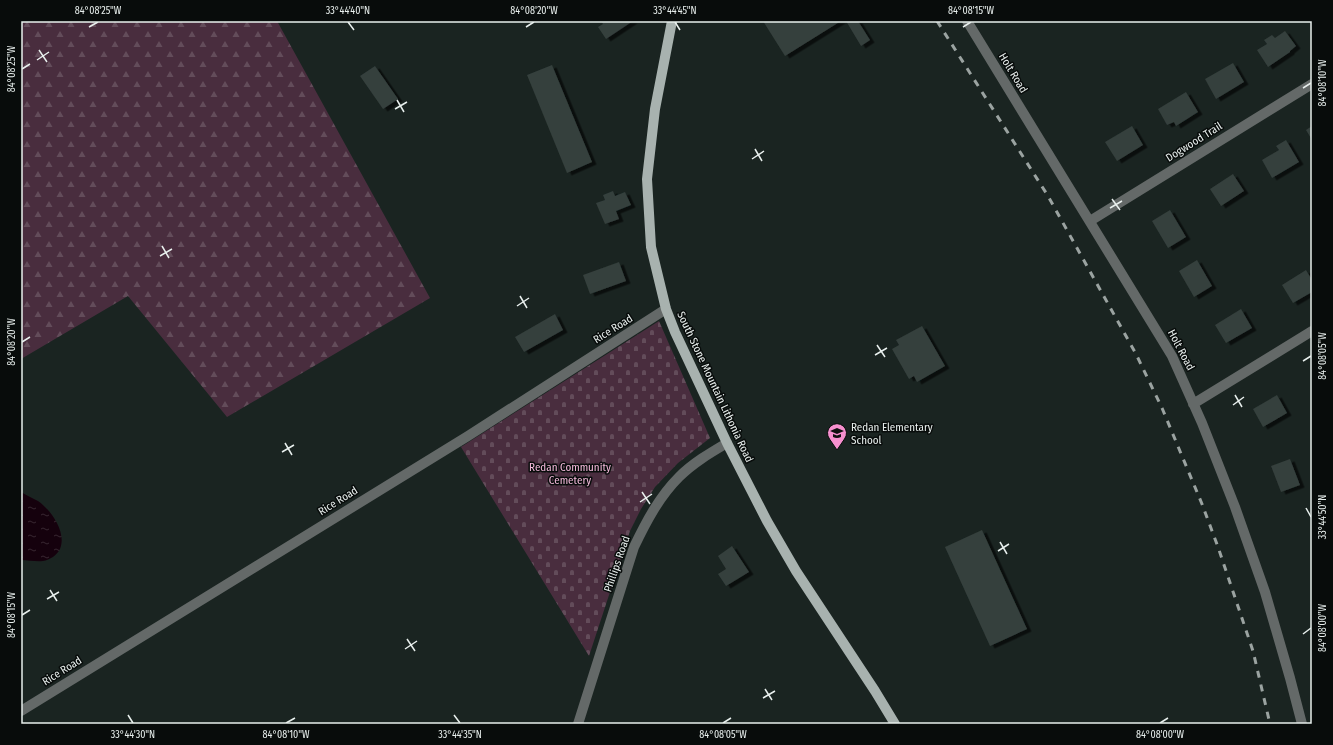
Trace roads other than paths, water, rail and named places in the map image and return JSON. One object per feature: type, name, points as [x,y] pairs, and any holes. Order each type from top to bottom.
[{"type":"main road","name":"South Stone Mountain Lithonia Road","points":[[672,21],[655,109],[647,179],[652,247],[666,309],[675,332],[727,443],[767,521],[796,571],[872,686],[895,724]]},
{"type":"street","name":"Holt Road","points":[[967,21],[1172,356],[1235,507],[1264,592],[1302,724]]},
{"type":"street","name":"Dogwood Trail","points":[[1090,221],[1312,84]]},
{"type":"street","name":"Rice Road","points":[[21,711],[461,440],[666,309]]},
{"type":"street","points":[[1193,404],[1312,331]]},
{"type":"street","name":"Phillips Road","points":[[578,724],[634,547],[646,522],[662,497],[679,477],[703,458],[727,443]]},
{"type":"water","points":[[21,492],[43,505],[53,516],[60,529],[62,542],[60,549],[48,560],[21,560]]},
{"type":"railway","points":[[937,21],[1048,196],[1136,354],[1162,408],[1202,504],[1218,547],[1253,651],[1270,724]]},
{"type":"place","name":"Redan Elementary School","points":[[837,450]]},
{"type":"park label","name":"Redan Community Cemetery","points":[[570,473]]}]
